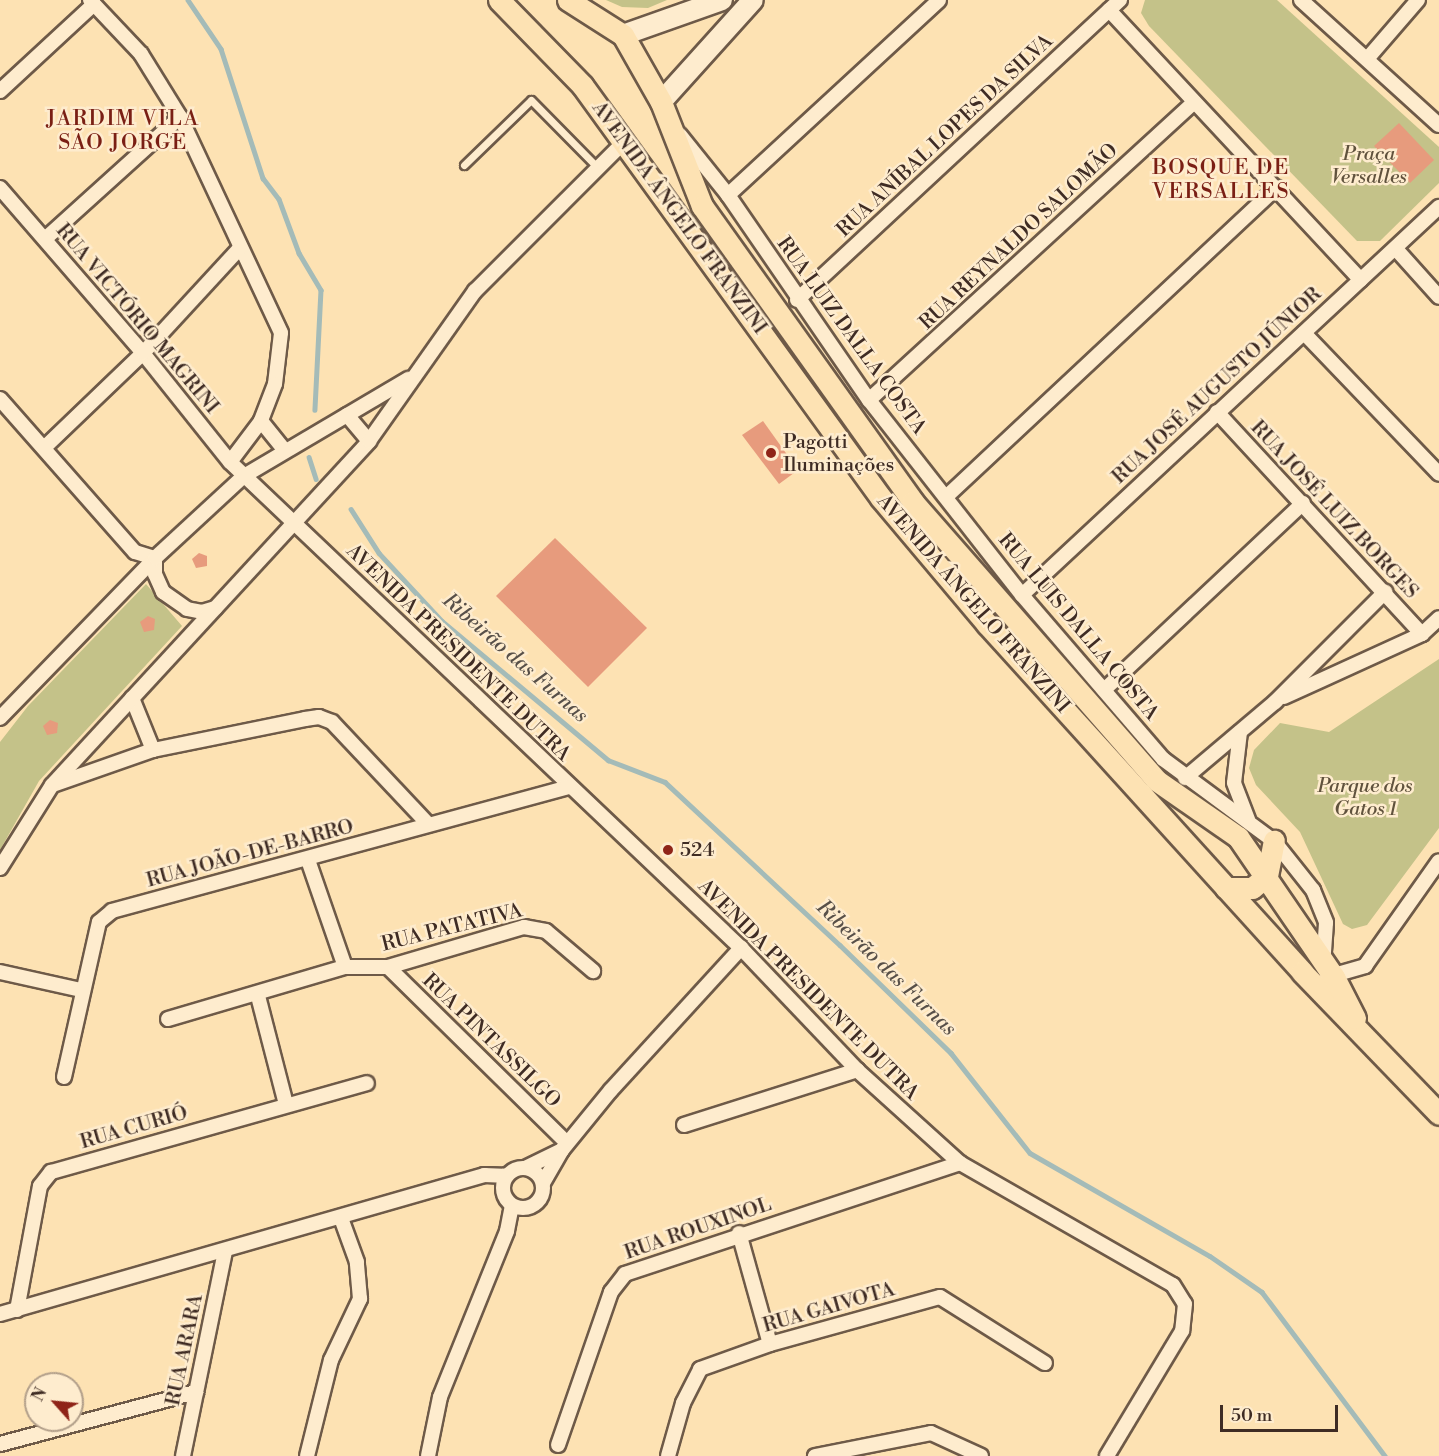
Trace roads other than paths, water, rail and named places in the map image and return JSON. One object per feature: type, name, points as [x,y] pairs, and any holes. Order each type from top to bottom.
[{"type":"main road","name":"AVENIDA ÂNGELO FRANZINI","points":[[499,0],[582,85],[881,498],[987,624],[1306,976],[1367,1042],[1439,1114]]},
{"type":"main road","name":"AVENIDA ÂNGELO FRANZINI","points":[[568,0],[623,35],[663,109],[702,206],[913,502],[1156,780],[1238,837],[1267,876],[1328,970],[1367,1042]]},
{"type":"main road","points":[[1226,888],[1252,888],[1267,876],[1274,841]]},
{"type":"street","points":[[623,35],[722,0]]},
{"type":"street","points":[[663,109],[753,0]]},
{"type":"street","points":[[728,195],[939,0]]},
{"type":"street","name":"RUA ANÍBAL LOPES DA SILVA","points":[[797,300],[1120,0]]},
{"type":"street","points":[[1301,0],[1439,125]]},
{"type":"street","points":[[1367,58],[1418,0]]},
{"type":"street","points":[[0,91],[92,2],[141,54],[180,117],[239,249],[280,333],[275,384],[261,421],[230,462]]},
{"type":"street","points":[[1109,10],[1277,187],[1361,280]]},
{"type":"street","name":"RUA REYNALDO SALOMÃO","points":[[869,400],[1194,102]]},
{"type":"street","name":"RUA LUIZ DALLA COSTA","points":[[663,109],[728,195],[797,300],[869,400],[946,497]]},
{"type":"street","points":[[45,239],[180,117]]},
{"type":"street","points":[[0,868],[52,785],[369,441],[412,376],[475,291],[624,142]]},
{"type":"street","points":[[946,497],[1277,187]]},
{"type":"street","name":"RUA VICTÓRIO MAGRINI","points":[[0,188],[143,353],[230,462],[244,476]]},
{"type":"street","name":"RUA JOSÉ AUGUSTO JÚNIOR","points":[[1022,595],[1216,412],[1396,249],[1439,207]]},
{"type":"street","points":[[45,447],[143,353],[239,249]]},
{"type":"street","points":[[1396,249],[1439,297]]},
{"type":"street","points":[[1304,333],[1439,474]]},
{"type":"street","points":[[0,718],[155,558],[244,476],[412,376]]},
{"type":"street","points":[[0,399],[45,447],[135,552],[155,558]]},
{"type":"street","name":"RUA JOSÉ LUIZ BORGES","points":[[1216,412],[1303,503],[1422,634]]},
{"type":"street","points":[[347,415],[369,441]]},
{"type":"street","points":[[261,421],[285,451]]},
{"type":"street","name":"AVENIDA PRESIDENTE DUTRA","points":[[244,476],[295,521],[568,787],[741,948],[857,1070],[960,1163],[1173,1285],[1185,1304],[1182,1331],[1107,1456]]},
{"type":"street","name":"RUA LUIS DALLA COSTA","points":[[946,497],[1022,595],[1104,690],[1185,778],[1248,820],[1274,841],[1313,890],[1326,922],[1328,970]]},
{"type":"street","points":[[1104,690],[1303,503]]},
{"type":"street","points":[[155,558],[155,574],[174,602],[202,612],[215,607]]},
{"type":"street","points":[[1185,778],[1275,702],[1385,592]]},
{"type":"street","points":[[1275,702],[1422,634],[1439,618]]},
{"type":"street","points":[[132,698],[153,750]]},
{"type":"street","points":[[52,785],[153,750],[319,717],[332,722],[428,824]]},
{"type":"street","points":[[1240,732],[1234,783],[1248,820]]},
{"type":"street","name":"RUA JOÃO-DE-BARRO","points":[[64,1077],[81,990],[99,921],[112,911],[308,860],[428,824],[568,787]]},
{"type":"street","points":[[308,860],[345,967]]},
{"type":"street","points":[[1306,976],[1328,970],[1365,966],[1439,861]]},
{"type":"street","name":"RUA PATATIVA","points":[[168,1019],[258,996],[345,967],[388,967],[535,926],[593,971]]},
{"type":"street","points":[[507,1231],[537,1203],[543,1183],[564,1147],[741,948]]},
{"type":"street","name":"RUA PINTASSILGO","points":[[388,967],[564,1147]]},
{"type":"street","points":[[0,972],[81,990]]},
{"type":"street","points":[[258,996],[286,1104]]},
{"type":"street","points":[[684,1125],[857,1070]]},
{"type":"street","name":"RUA CURIÓ","points":[[17,1310],[40,1186],[51,1172],[367,1083]]},
{"type":"street","points":[[0,1314],[341,1218],[484,1175],[507,1176],[564,1147]]},
{"type":"street","name":"RUA ROUXINOL","points":[[558,1445],[617,1281],[636,1269],[739,1233],[960,1163]]},
{"type":"street","points":[[525,1168],[536,1173],[543,1183]]},
{"type":"street","points":[[484,1175],[508,1201],[526,1208],[537,1203]]},
{"type":"street","points":[[428,1456],[440,1397],[507,1231],[507,1176]]},
{"type":"street","points":[[307,1456],[331,1360],[360,1299],[357,1262],[341,1218]]},
{"type":"street","points":[[739,1233],[770,1344]]},
{"type":"street","name":"RUA ARARA","points":[[183,1456],[225,1251]]},
{"type":"street","name":"RUA GAIVOTA","points":[[668,1456],[683,1403],[700,1370],[770,1344],[940,1297],[1045,1363]]},
{"type":"street","points":[[0,1444],[196,1392]]},
{"type":"street","points":[[815,1456],[914,1433],[947,1437],[981,1456]]},
{"type":"lane","points":[[464,165],[531,100],[598,168]]},
{"type":"waterway","name":"Ribeirão das Furnas","points":[[188,0],[221,49],[263,178],[279,199],[299,253],[321,290],[315,410]]},
{"type":"waterway","name":"Ribeirão das Furnas","points":[[309,457],[316,479]]},
{"type":"waterway","name":"Ribeirão das Furnas","points":[[351,509],[379,553],[442,621],[608,760],[665,782],[840,945],[951,1053],[1030,1153],[1210,1256],[1262,1292],[1385,1456]]},
{"type":"place","name":"Pagotti Iluminações","points":[[771,453]]},
{"type":"place","name":"524","points":[[668,850]]},
{"type":"district","name":"JARDIM VILA SÃO JORGE","points":[[123,131]]},
{"type":"district","name":"BOSQUE DE VERSALLES","points":[[1221,180]]},
{"type":"park label","name":"Praça Versalles","points":[[1369,166]]},
{"type":"park label","name":"Parque dos Gatos 1","points":[[1365,798]]}]
